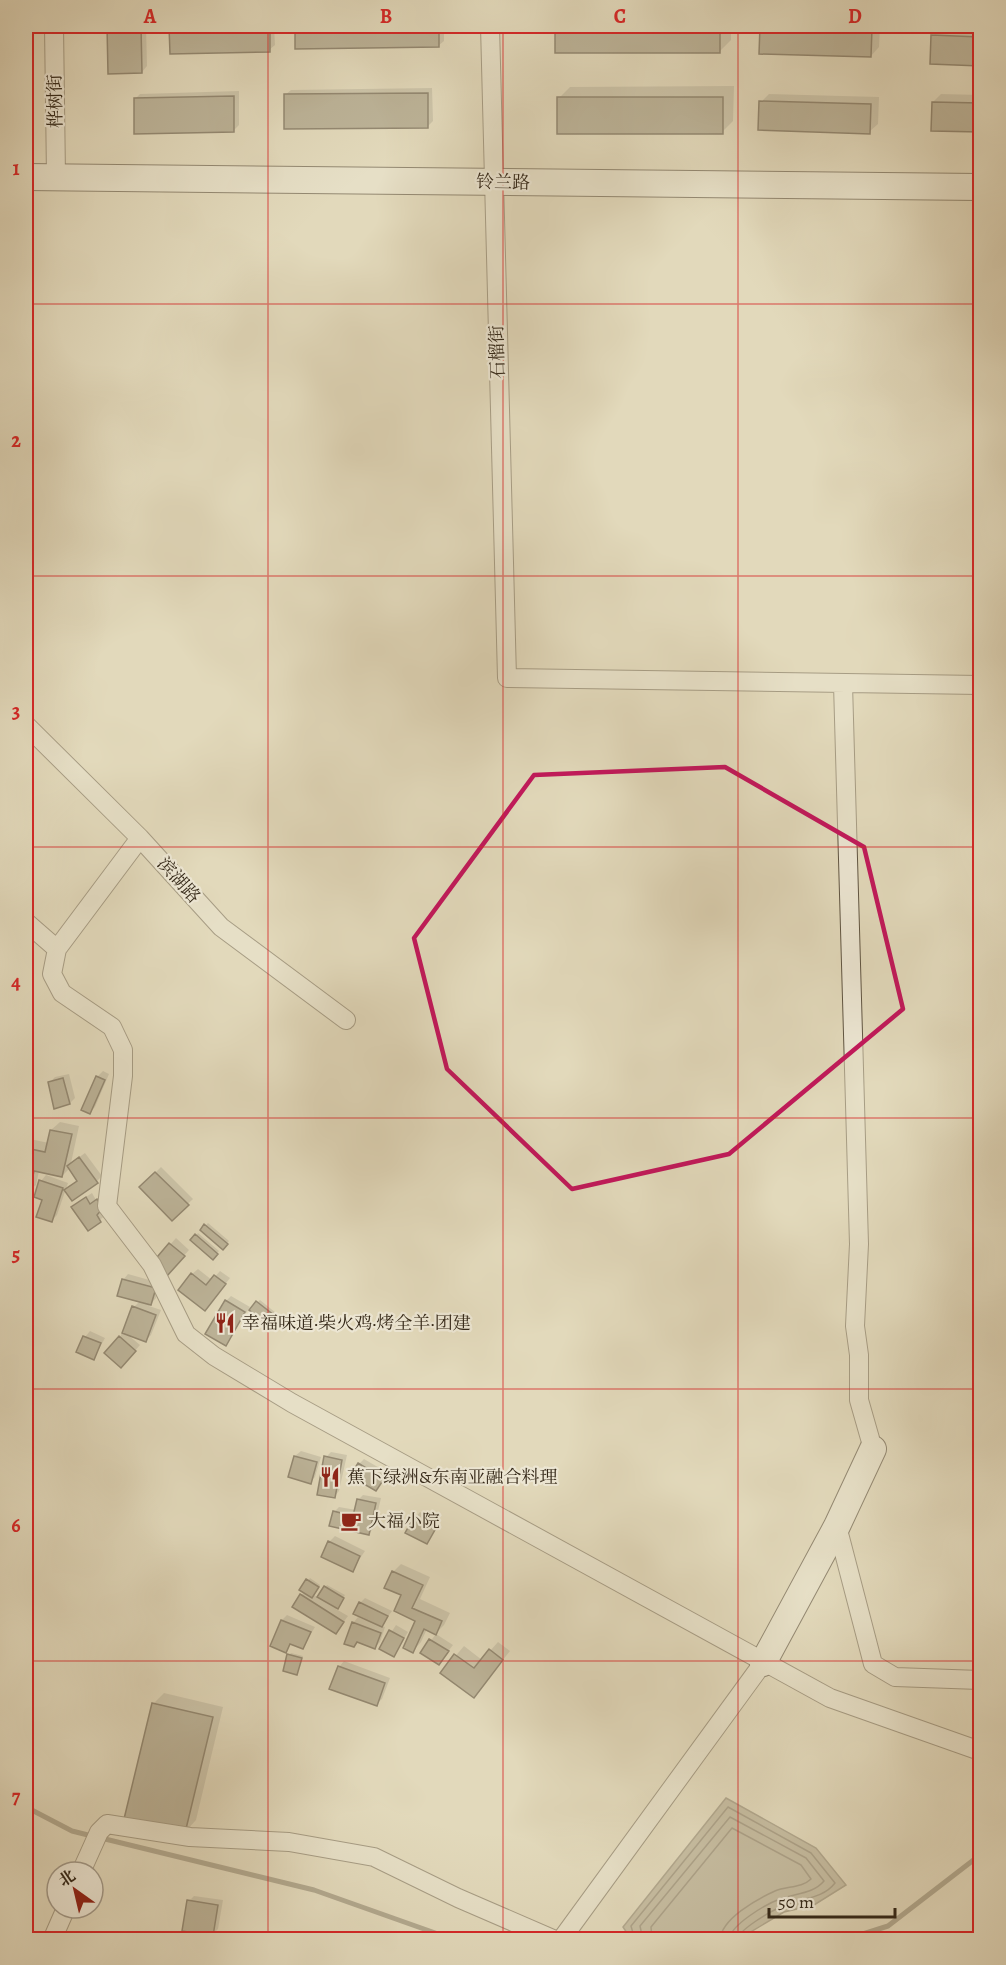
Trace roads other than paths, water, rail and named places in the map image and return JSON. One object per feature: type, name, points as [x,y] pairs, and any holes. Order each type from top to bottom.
[{"type":"street","name":"桦树街","points":[[54,26],[56,177]]},
{"type":"street","name":"石榴街","points":[[490,26],[492,182],[507,678],[843,684]]},
{"type":"street","name":"铃兰路","points":[[26,177],[981,187]]},
{"type":"street","points":[[561,1940],[763,1663],[837,1526],[873,1449],[859,1400],[859,1355],[855,1326],[858,1244],[843,684],[981,686]]},
{"type":"street","name":"滨湖路","points":[[26,725],[140,837],[221,927],[346,1020]]},
{"type":"street","points":[[140,837],[57,949],[52,974],[62,993],[112,1027],[123,1050],[123,1076],[107,1206],[152,1265],[186,1334],[214,1356],[292,1403],[763,1663],[830,1698],[981,1751]]},
{"type":"street","points":[[26,922],[57,949]]},
{"type":"street","points":[[837,1526],[873,1664],[895,1677],[981,1680]]},
{"type":"street","points":[[86,1860],[96,1839],[107,1824],[190,1837],[289,1842],[374,1857],[458,1898],[555,1940]]},
{"type":"street","points":[[52,1940],[61,1920]]},
{"type":"water","points":[[726,1798],[816,1848],[846,1885],[814,1905],[784,1912],[739,1939],[631,1939],[623,1927]]},
{"type":"waterway","points":[[26,1807],[72,1831],[92,1836]]},
{"type":"waterway","points":[[101,1838],[314,1890],[455,1940]]},
{"type":"waterway","points":[[844,1940],[888,1926],[980,1855]]},
{"type":"place","name":"幸福味道·柴火鸡·烤全羊·团建","points":[[225,1323]]},
{"type":"place","name":"蕉下绿洲&东南亚融合料理","points":[[330,1477]]},
{"type":"place","name":"大福小院","points":[[351,1521]]}]
